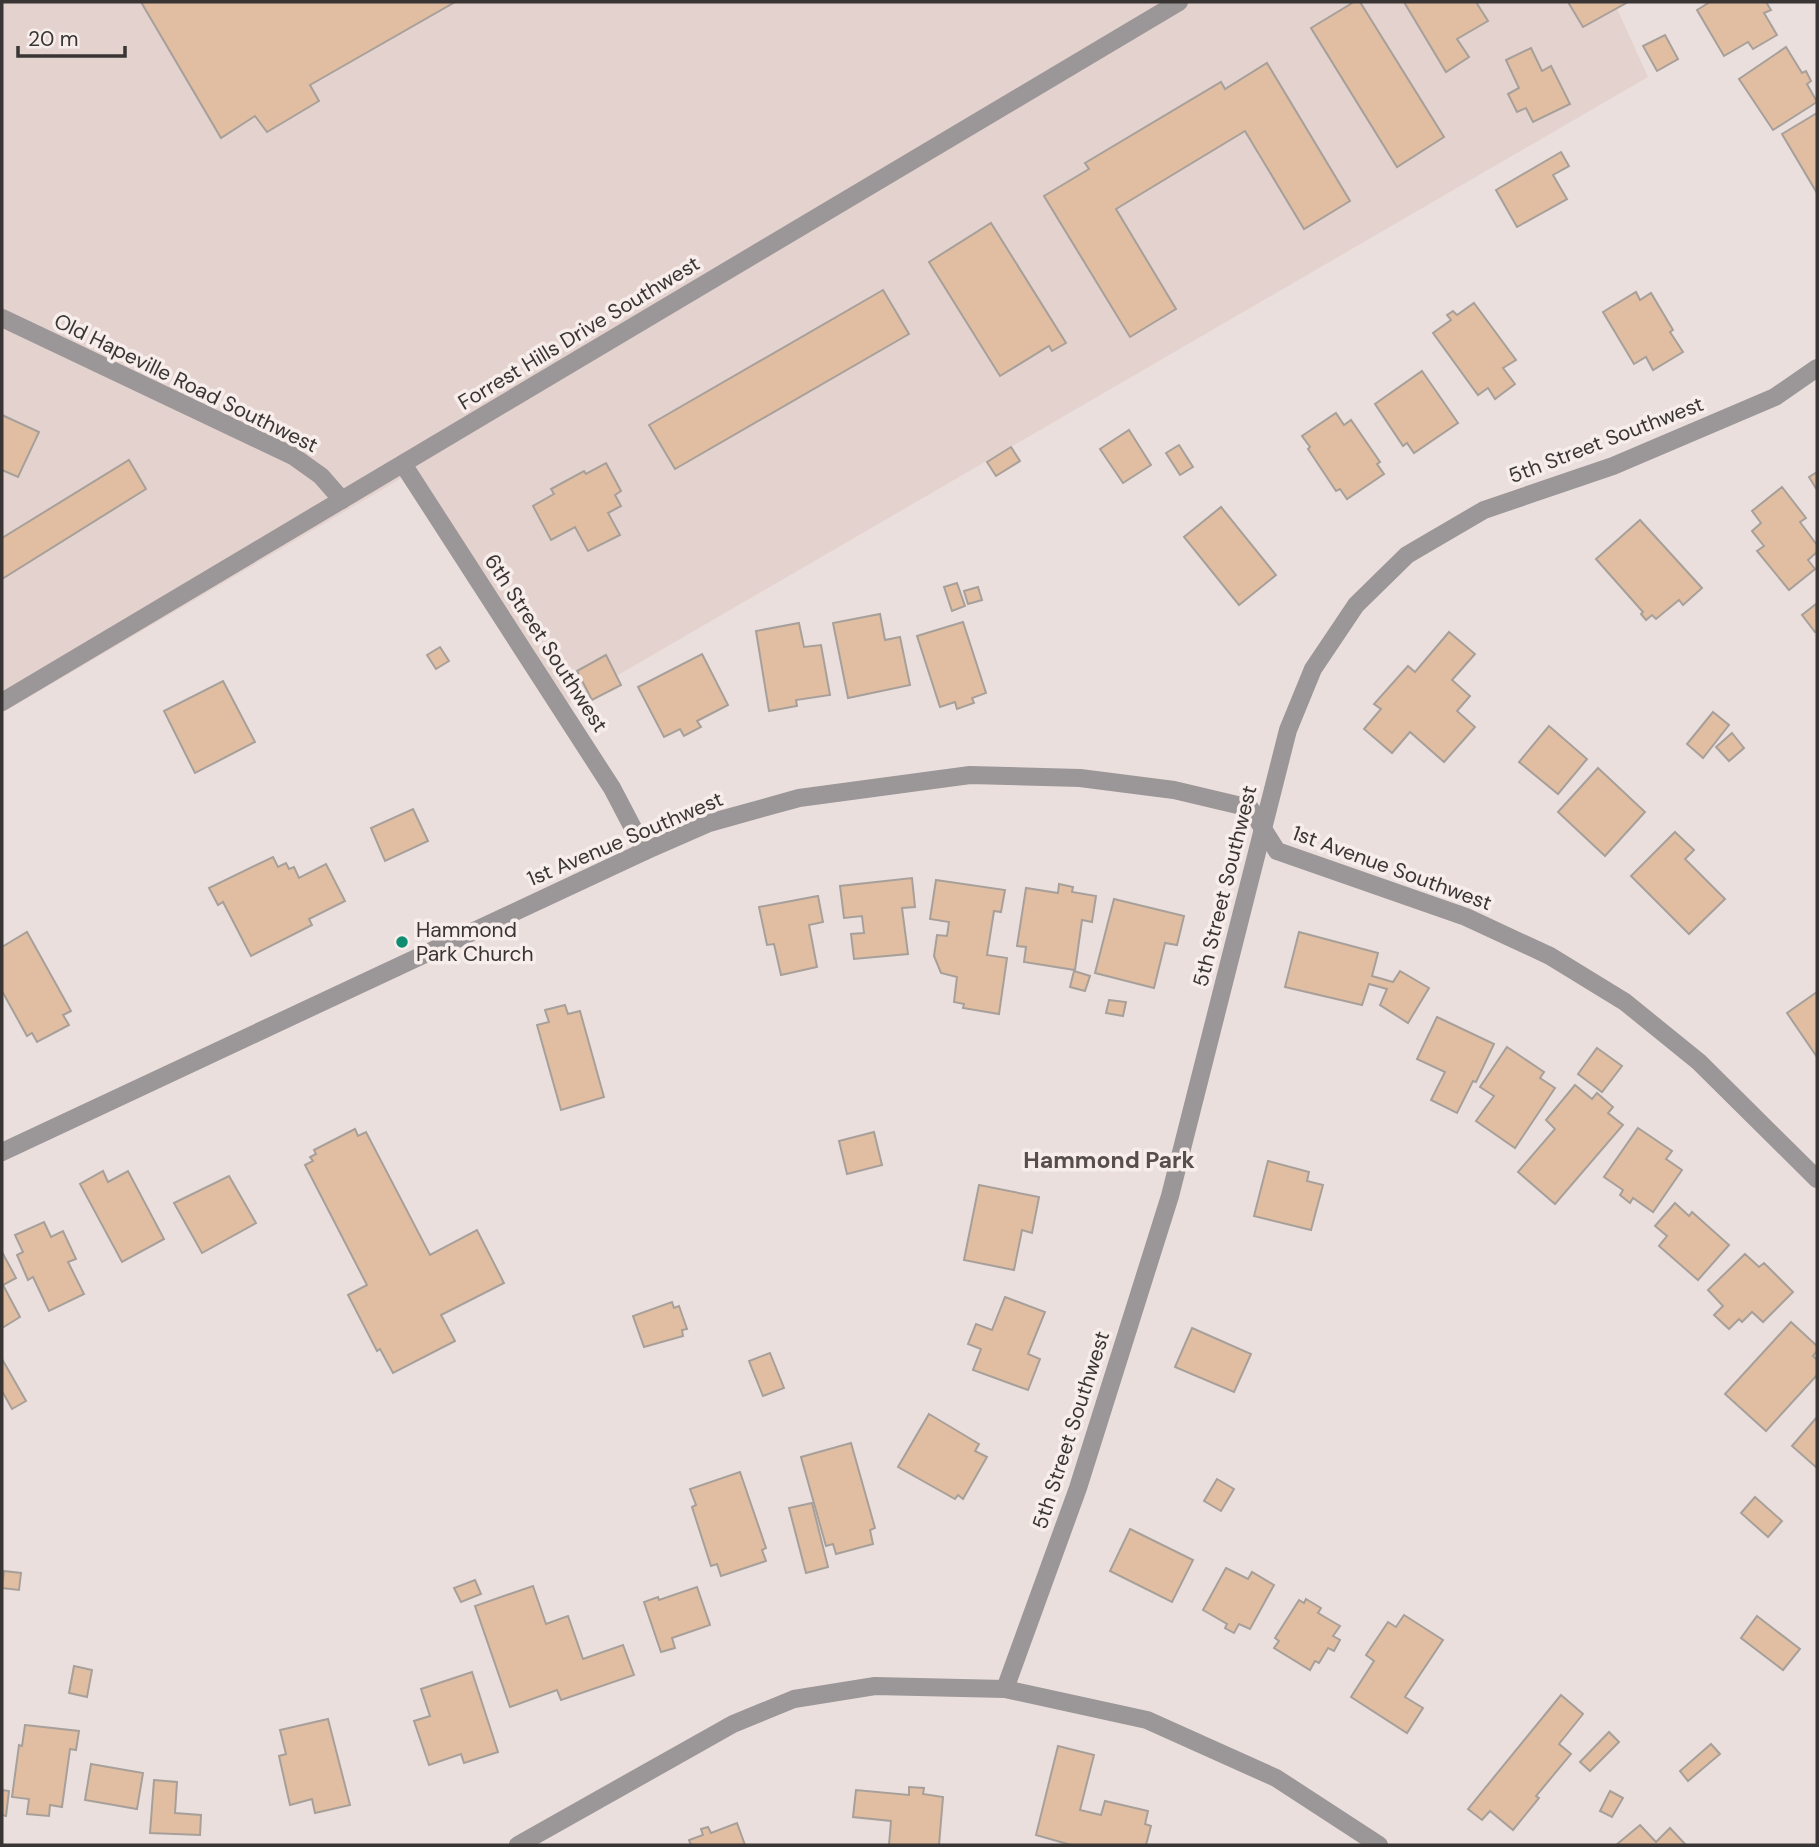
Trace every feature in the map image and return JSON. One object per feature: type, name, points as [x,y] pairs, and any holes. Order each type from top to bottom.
[{"type":"street","name":"Forrest Hills Drive Southwest","points":[[2,702],[1179,2]]},
{"type":"street","name":"Old Hapeville Road Southwest","points":[[2,318],[293,456],[321,476],[342,500]]},
{"type":"street","name":"5th Street Southwest","points":[[1005,1689],[1078,1488],[1170,1196],[1288,730],[1313,669],[1356,605],[1407,555],[1484,510],[1612,466],[1712,424],[1775,397],[1817,368]]},
{"type":"street","name":"6th Street Southwest","points":[[403,464],[612,788],[645,851]]},
{"type":"street","name":"1st Avenue Southwest","points":[[2,1152],[709,823],[799,798],[971,775],[1080,778],[1174,790],[1250,808],[1277,851],[1466,918],[1549,956],[1625,1002],[1699,1062],[1817,1179]]},
{"type":"street","points":[[518,1845],[733,1724],[794,1699],[875,1686],[1005,1689],[1147,1720],[1276,1778],[1379,1845]]},
{"type":"shaded area","points":[[2,2],[1614,2],[1648,77],[556,711],[412,472],[2,713]]},
{"type":"building","points":[[141,2],[455,2],[310,85],[319,101],[267,132],[255,116],[221,138]]},
{"type":"building","points":[[1354,2],[1360,2],[1444,137],[1397,167],[1311,28]]},
{"type":"building","points":[[1404,2],[1476,2],[1488,21],[1457,39],[1469,57],[1446,72]]},
{"type":"building","points":[[1568,2],[1628,2],[1583,27]]},
{"type":"building","points":[[1710,2],[1766,2],[1771,10],[1764,13],[1777,35],[1753,49],[1748,42],[1724,56],[1697,10]]},
{"type":"building","points":[[1665,35],[1678,59],[1657,71],[1643,46]]},
{"type":"building","points":[[1786,47],[1802,73],[1806,71],[1811,81],[1807,84],[1817,102],[1773,130],[1739,79]]},
{"type":"building","points":[[1531,48],[1542,71],[1551,66],[1570,104],[1533,122],[1526,108],[1517,112],[1508,94],[1519,88],[1506,60]]},
{"type":"building","points":[[1267,63],[1350,201],[1304,229],[1245,131],[1116,209],[1176,309],[1130,337],[1044,196],[1089,169],[1085,163],[1221,82],[1225,89]]},
{"type":"building","points":[[1817,113],[1817,193],[1782,134]]},
{"type":"building","points":[[1561,152],[1569,166],[1553,175],[1567,199],[1517,227],[1496,190]]},
{"type":"building","points":[[991,223],[1066,343],[1052,351],[1049,346],[1000,376],[929,262]]},
{"type":"building","points":[[883,290],[909,334],[675,469],[649,425]]},
{"type":"building","points":[[1636,292],[1640,300],[1651,293],[1683,352],[1653,370],[1646,357],[1634,364],[1603,312]]},
{"type":"building","points":[[1474,303],[1516,360],[1503,368],[1515,384],[1495,399],[1488,388],[1478,395],[1433,333],[1451,320],[1447,315],[1453,311],[1457,315]]},
{"type":"building","points":[[1422,371],[1458,423],[1414,453],[1407,443],[1403,446],[1375,404]]},
{"type":"building","points":[[1336,413],[1344,425],[1351,420],[1380,462],[1377,464],[1384,474],[1347,499],[1340,489],[1336,491],[1302,436]]},
{"type":"building","points":[[2,415],[39,432],[18,477],[2,470]]},
{"type":"building","points":[[1129,430],[1151,465],[1123,483],[1100,449]]},
{"type":"building","points":[[1179,445],[1193,467],[1180,475],[1166,453]]},
{"type":"building","points":[[1011,447],[1020,461],[996,476],[987,462]]},
{"type":"building","points":[[129,460],[146,489],[2,579],[2,538]]},
{"type":"building","points":[[606,463],[621,491],[615,495],[621,506],[608,513],[620,535],[588,551],[575,527],[551,540],[533,506],[554,494],[551,489],[584,471],[586,474]]},
{"type":"building","points":[[1817,472],[1817,490],[1809,477]]},
{"type":"building","points":[[1782,487],[1806,518],[1800,522],[1817,545],[1817,552],[1808,560],[1815,569],[1789,590],[1757,551],[1764,546],[1752,531],[1761,523],[1752,511]]},
{"type":"building","points":[[1221,507],[1276,575],[1239,605],[1184,537]]},
{"type":"building","points":[[1640,520],[1702,588],[1683,605],[1679,600],[1656,619],[1652,615],[1646,620],[1641,614],[1643,612],[1596,559]]},
{"type":"building","points":[[957,583],[965,606],[952,611],[944,587]]},
{"type":"building","points":[[978,587],[982,600],[968,604],[964,591]]},
{"type":"building","points":[[1816,604],[1817,630],[1815,632],[1802,615]]},
{"type":"building","points":[[880,614],[885,640],[900,637],[910,685],[848,698],[833,623]]},
{"type":"building","points":[[963,622],[986,693],[972,698],[974,703],[957,709],[955,702],[940,707],[917,636]]},
{"type":"building","points":[[799,623],[804,647],[821,645],[830,695],[796,700],[797,706],[769,711],[756,631]]},
{"type":"building","points":[[1449,632],[1475,654],[1452,680],[1470,696],[1457,711],[1475,727],[1444,762],[1410,732],[1392,753],[1364,729],[1381,709],[1374,704],[1408,666],[1415,672]]},
{"type":"building","points":[[440,647],[449,661],[436,669],[427,655]]},
{"type":"building","points":[[702,654],[728,705],[697,721],[701,727],[684,736],[680,729],[664,737],[638,687]]},
{"type":"building","points":[[606,655],[621,685],[592,700],[577,671]]},
{"type":"building","points":[[223,681],[255,742],[195,773],[164,711]]},
{"type":"building","points":[[1713,712],[1729,725],[1703,758],[1687,744]]},
{"type":"building","points":[[1549,726],[1587,759],[1558,794],[1519,762]]},
{"type":"building","points":[[1732,733],[1744,748],[1729,761],[1716,747]]},
{"type":"building","points":[[1598,768],[1645,812],[1605,856],[1558,812]]},
{"type":"building","points":[[413,809],[428,841],[385,861],[371,828]]},
{"type":"building","points":[[1675,832],[1694,850],[1685,859],[1725,899],[1689,934],[1631,876]]},
{"type":"building","points":[[273,857],[278,867],[286,863],[289,869],[294,867],[299,878],[326,864],[345,901],[309,919],[312,925],[251,956],[223,902],[218,905],[209,888]]},
{"type":"building","points":[[912,878],[915,907],[902,908],[908,954],[854,959],[851,934],[864,933],[862,916],[844,918],[840,886]]},
{"type":"building","points":[[936,880],[1005,890],[1001,912],[994,911],[987,955],[1007,958],[999,1014],[963,1008],[964,1004],[954,1002],[957,977],[941,973],[934,956],[937,935],[947,936],[949,922],[930,919]]},
{"type":"building","points":[[1059,884],[1073,887],[1072,892],[1096,896],[1092,922],[1082,920],[1075,970],[1024,962],[1026,947],[1017,946],[1026,888],[1058,893]]},
{"type":"building","points":[[818,896],[823,922],[809,925],[817,967],[781,975],[774,944],[767,945],[759,907]]},
{"type":"building","points":[[1114,899],[1184,916],[1177,945],[1165,943],[1154,988],[1095,973]]},
{"type":"building","points":[[27,932],[71,1011],[63,1015],[69,1025],[37,1042],[32,1033],[27,1036],[2,991],[2,947]]},
{"type":"building","points":[[1299,932],[1378,953],[1372,976],[1393,982],[1400,971],[1429,988],[1408,1023],[1380,1005],[1387,989],[1369,984],[1362,1005],[1285,987]]},
{"type":"building","points":[[1074,971],[1090,976],[1085,991],[1070,987]]},
{"type":"building","points":[[1817,992],[1817,1057],[1787,1013]]},
{"type":"building","points":[[1109,1000],[1126,1002],[1123,1016],[1106,1013]]},
{"type":"building","points":[[565,1005],[568,1014],[580,1011],[604,1097],[561,1110],[537,1025],[549,1022],[545,1010]]},
{"type":"building","points":[[1437,1017],[1494,1044],[1457,1113],[1431,1100],[1445,1072],[1417,1059]]},
{"type":"building","points":[[1507,1047],[1544,1072],[1540,1078],[1555,1088],[1515,1148],[1476,1121],[1494,1096],[1480,1087]]},
{"type":"building","points":[[1597,1048],[1622,1066],[1602,1092],[1578,1074]]},
{"type":"building","points":[[1575,1085],[1592,1099],[1597,1093],[1613,1107],[1608,1113],[1623,1125],[1555,1204],[1518,1172],[1555,1129],[1546,1120]]},
{"type":"building","points":[[1638,1128],[1672,1151],[1666,1159],[1682,1170],[1653,1212],[1633,1198],[1630,1203],[1620,1195],[1623,1190],[1604,1177]]},
{"type":"building","points":[[355,1129],[358,1136],[366,1132],[430,1255],[477,1230],[504,1283],[441,1315],[455,1341],[393,1373],[380,1349],[377,1351],[348,1295],[367,1285],[305,1165],[313,1161],[310,1157],[316,1154],[314,1150]]},
{"type":"building","points":[[874,1132],[882,1165],[847,1174],[839,1141]]},
{"type":"building","points":[[1268,1161],[1309,1172],[1307,1181],[1323,1185],[1311,1230],[1254,1216]]},
{"type":"building","points":[[103,1171],[108,1182],[128,1171],[164,1239],[122,1262],[80,1184]]},
{"type":"building","points":[[229,1176],[256,1223],[202,1253],[174,1203]]},
{"type":"building","points":[[979,1185],[1039,1197],[1032,1233],[1022,1230],[1014,1270],[964,1260]]},
{"type":"building","points":[[1675,1203],[1689,1216],[1692,1212],[1729,1245],[1698,1280],[1659,1246],[1667,1236],[1655,1226]]},
{"type":"building","points":[[44,1222],[51,1237],[63,1231],[76,1259],[68,1262],[84,1294],[49,1311],[33,1277],[28,1280],[17,1255],[23,1252],[15,1235]]},
{"type":"building","points":[[2,1252],[16,1278],[3,1285],[20,1317],[2,1328]]},
{"type":"building","points":[[1745,1254],[1759,1267],[1764,1263],[1793,1292],[1763,1322],[1752,1312],[1729,1329],[1714,1315],[1723,1306],[1708,1290]]},
{"type":"building","points":[[1005,1297],[1045,1312],[1028,1354],[1040,1359],[1028,1390],[973,1370],[981,1349],[968,1344],[976,1324],[992,1330]]},
{"type":"building","points":[[672,1302],[674,1308],[679,1306],[687,1329],[682,1330],[683,1336],[644,1347],[633,1316]]},
{"type":"building","points":[[1791,1322],[1817,1346],[1813,1356],[1817,1360],[1817,1375],[1766,1431],[1725,1394]]},
{"type":"building","points":[[1192,1328],[1251,1354],[1234,1392],[1175,1367]]},
{"type":"building","points":[[770,1353],[784,1388],[763,1396],[749,1361]]},
{"type":"building","points":[[2,1359],[26,1401],[12,1409],[2,1391]]},
{"type":"building","points":[[929,1414],[979,1444],[975,1451],[987,1457],[963,1499],[958,1495],[955,1499],[898,1467]]},
{"type":"building","points":[[1817,1417],[1817,1468],[1792,1446]]},
{"type":"building","points":[[851,1443],[875,1528],[870,1530],[873,1544],[836,1554],[833,1544],[826,1546],[801,1457]]},
{"type":"building","points":[[740,1472],[766,1548],[762,1550],[766,1561],[721,1576],[717,1564],[711,1566],[692,1507],[696,1505],[690,1489]]},
{"type":"building","points":[[1217,1479],[1234,1489],[1221,1511],[1204,1501]]},
{"type":"building","points":[[1755,1497],[1782,1521],[1768,1537],[1741,1513]]},
{"type":"building","points":[[812,1503],[828,1567],[806,1573],[789,1508]]},
{"type":"building","points":[[1130,1529],[1193,1560],[1172,1602],[1110,1571]]},
{"type":"building","points":[[1226,1568],[1248,1579],[1252,1572],[1274,1585],[1250,1629],[1239,1624],[1234,1633],[1225,1628],[1227,1624],[1203,1610]]},
{"type":"building","points":[[4,1571],[21,1573],[19,1590],[2,1588]]},
{"type":"building","points":[[475,1580],[481,1594],[461,1602],[454,1588]]},
{"type":"building","points":[[533,1586],[546,1624],[568,1616],[583,1659],[623,1645],[634,1675],[561,1700],[557,1690],[510,1707],[475,1606]]},
{"type":"building","points":[[697,1587],[710,1625],[672,1638],[675,1648],[661,1652],[644,1602],[658,1597],[659,1600]]},
{"type":"building","points":[[1306,1599],[1321,1608],[1318,1613],[1340,1626],[1333,1636],[1340,1640],[1334,1651],[1328,1648],[1319,1663],[1315,1661],[1310,1670],[1274,1648],[1279,1641],[1275,1638],[1299,1600],[1304,1603]]},
{"type":"building","points":[[1404,1615],[1443,1640],[1405,1697],[1423,1708],[1407,1733],[1351,1697],[1374,1661],[1366,1655],[1388,1622],[1396,1627]]},
{"type":"building","points":[[1757,1616],[1800,1649],[1783,1670],[1741,1638]]},
{"type":"building","points":[[74,1666],[92,1670],[87,1697],[69,1693]]},
{"type":"building","points":[[472,1672],[498,1752],[464,1763],[461,1754],[429,1765],[414,1721],[430,1716],[421,1689]]},
{"type":"building","points":[[1561,1695],[1583,1714],[1559,1744],[1571,1754],[1536,1796],[1539,1798],[1513,1830],[1490,1811],[1482,1820],[1468,1809]]},
{"type":"building","points":[[328,1719],[350,1805],[315,1813],[312,1799],[290,1805],[279,1756],[286,1754],[280,1730]]},
{"type":"building","points":[[25,1725],[79,1731],[76,1750],[70,1749],[62,1807],[50,1805],[49,1816],[27,1814],[29,1799],[12,1797],[19,1745],[22,1746]]},
{"type":"building","points":[[1609,1732],[1619,1742],[1590,1771],[1580,1762]]},
{"type":"building","points":[[1711,1744],[1720,1754],[1688,1781],[1680,1771]]},
{"type":"building","points":[[1058,1746],[1094,1755],[1080,1810],[1101,1815],[1105,1801],[1148,1811],[1145,1824],[1151,1826],[1146,1845],[1071,1845],[1036,1835]]},
{"type":"building","points":[[91,1764],[143,1773],[137,1809],[85,1800]]},
{"type":"building","points":[[154,1780],[177,1782],[175,1813],[201,1815],[200,1835],[150,1833]]},
{"type":"building","points":[[909,1787],[924,1788],[923,1794],[943,1797],[939,1845],[889,1845],[891,1821],[853,1817],[856,1790],[909,1795]]},
{"type":"building","points":[[2,1790],[9,1791],[6,1816],[2,1815]]},
{"type":"building","points":[[1610,1791],[1623,1798],[1612,1817],[1600,1811]]},
{"type":"building","points":[[737,1823],[745,1845],[691,1845],[689,1840],[703,1835],[701,1829],[708,1827],[711,1833]]},
{"type":"building","points":[[1640,1825],[1656,1842],[1670,1828],[1686,1845],[1616,1845]]},
{"type":"place","name":"Hammond Park Church","points":[[402,942]]},
{"type":"district","name":"Hammond Park","points":[[1109,1160]]}]
